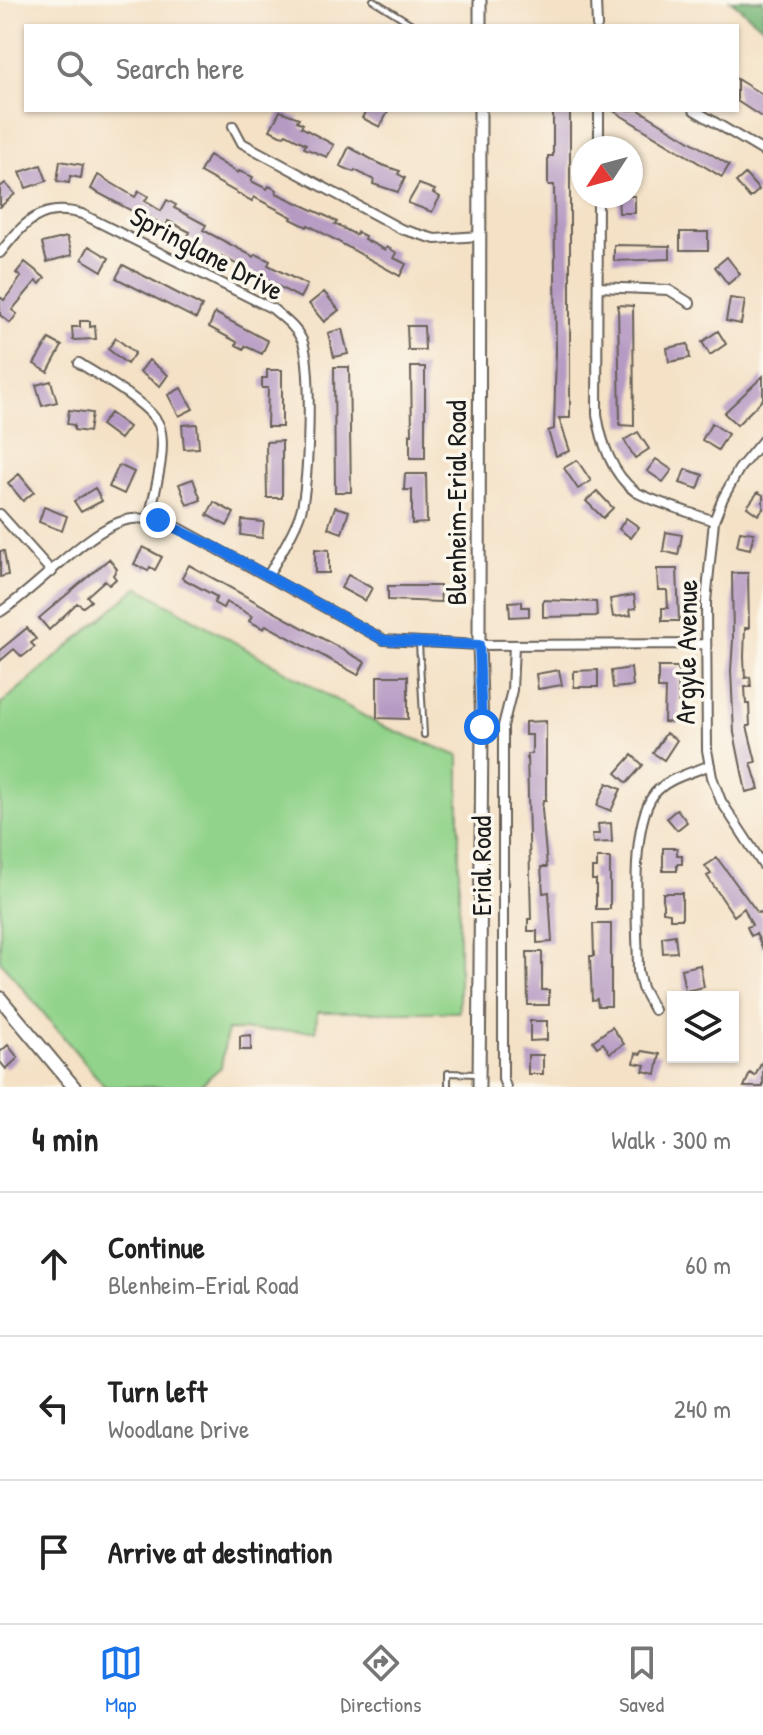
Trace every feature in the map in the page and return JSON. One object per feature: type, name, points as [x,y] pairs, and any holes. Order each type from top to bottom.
[{"type":"main road","points":[[480,0],[480,24]]},
{"type":"main road","name":"Blenheim-Erial Road","points":[[479,1087],[482,727],[479,645],[480,112]]},
{"type":"main road","points":[[0,998],[74,1087]]},
{"type":"street","points":[[596,0],[597,24]]},
{"type":"street","points":[[599,112],[599,136]]},
{"type":"street","points":[[697,112],[763,151]]},
{"type":"street","points":[[233,126],[242,143],[401,229],[435,239],[480,236]]},
{"type":"street","points":[[598,208],[597,414],[603,446],[618,472],[636,492],[714,521]]},
{"type":"street","name":"Springlane Drive","points":[[0,253],[30,219],[50,211],[68,210],[82,214],[273,309],[291,325],[305,348],[308,370],[305,488],[302,509],[268,576]]},
{"type":"street","points":[[598,287],[669,290],[690,303]]},
{"type":"street","points":[[79,363],[144,408],[157,422],[161,440],[149,519]]},
{"type":"street","name":"Argyle Avenue","points":[[763,440],[739,469],[714,521],[706,602],[707,750],[710,765],[721,801],[763,865]]},
{"type":"street","points":[[0,514],[52,572]]},
{"type":"street","points":[[0,612],[18,601],[98,534],[120,522],[149,519],[181,529],[384,640],[479,645],[706,644]]},
{"type":"street","name":"Erial Road","points":[[506,1087],[503,1079],[503,726],[512,690],[514,645]]},
{"type":"street","points":[[654,1010],[642,988],[638,971],[638,831],[648,801],[659,788],[710,765]]},
{"type":"lane","points":[[373,0],[412,24]]},
{"type":"lane","points":[[419,643],[424,735]]},
{"type":"lane","points":[[448,1087],[448,1073],[479,1074]]},
{"type":"green space","points":[[730,0],[763,0],[763,27]]},
{"type":"green space","points":[[138,587],[380,725],[459,756],[459,1012],[317,1012],[316,1031],[227,1030],[221,1067],[198,1087],[105,1087],[0,961],[0,705]]},
{"type":"building","points":[[739,80],[763,95],[763,118],[739,102]]},
{"type":"building","points":[[279,112],[283,112],[299,118],[297,121],[303,124],[301,127],[334,145],[327,157],[304,148],[306,144],[286,134],[280,135],[270,130]]},
{"type":"building","points":[[365,112],[388,112],[380,127],[362,118]]},
{"type":"building","points":[[553,112],[570,112],[570,418],[559,418],[570,451],[556,456],[548,431],[554,429],[556,350],[554,185],[548,185],[548,156],[553,156]]},
{"type":"building","points":[[615,112],[642,112],[729,165],[722,177]]},
{"type":"building","points":[[349,147],[400,171],[398,174],[405,178],[398,192],[373,184],[374,180],[340,166]]},
{"type":"building","points":[[209,155],[238,173],[253,177],[251,181],[267,189],[269,186],[277,190],[276,193],[328,217],[356,235],[357,232],[365,236],[364,239],[397,253],[394,258],[406,264],[400,276],[308,225],[291,219],[254,197],[252,201],[200,172]]},
{"type":"building","points":[[60,161],[83,165],[81,178],[70,176],[69,183],[57,181]]},
{"type":"building","points":[[41,165],[47,181],[26,188],[20,172]]},
{"type":"building","points":[[745,174],[759,190],[750,198],[736,182]]},
{"type":"building","points":[[98,175],[135,197],[139,191],[148,196],[145,201],[161,211],[167,200],[176,205],[174,208],[206,225],[203,230],[254,257],[256,254],[270,261],[268,265],[307,285],[300,298],[187,238],[190,232],[168,221],[166,226],[143,217],[91,189]]},
{"type":"building","points":[[5,183],[15,194],[0,207],[0,187]]},
{"type":"building","points":[[419,184],[435,190],[433,193],[440,197],[432,212],[408,203]]},
{"type":"building","points":[[619,208],[635,208],[635,213],[619,213]]},
{"type":"building","points":[[680,232],[708,232],[708,250],[680,250]]},
{"type":"building","points":[[67,237],[72,255],[47,262],[42,243]]},
{"type":"building","points":[[614,245],[670,246],[670,259],[614,261]]},
{"type":"building","points":[[89,246],[109,258],[102,271],[82,259]]},
{"type":"building","points":[[727,257],[740,274],[728,284],[715,267]]},
{"type":"building","points":[[25,262],[45,278],[40,284],[36,281],[12,310],[17,314],[10,323],[0,315],[0,297],[4,300],[17,283],[21,277],[16,273]]},
{"type":"building","points":[[123,265],[202,306],[196,319],[116,278]]},
{"type":"building","points":[[324,292],[339,310],[324,322],[309,304]]},
{"type":"building","points":[[730,298],[745,300],[741,324],[726,321]]},
{"type":"building","points":[[618,305],[633,306],[634,426],[620,425]]},
{"type":"building","points":[[215,313],[268,341],[262,354],[236,345],[237,342],[209,327]]},
{"type":"building","points":[[80,321],[90,321],[90,327],[95,326],[96,339],[73,340],[72,327],[80,327]]},
{"type":"building","points":[[407,326],[424,326],[425,350],[408,350]]},
{"type":"building","points":[[342,329],[348,354],[334,357],[328,333]]},
{"type":"building","points":[[718,331],[726,344],[710,355],[702,342]]},
{"type":"building","points":[[116,338],[135,353],[127,364],[108,349]]},
{"type":"building","points":[[49,339],[62,346],[48,372],[34,364]]},
{"type":"building","points":[[688,344],[690,358],[669,362],[667,348]]},
{"type":"building","points":[[149,360],[168,375],[160,386],[140,372]]},
{"type":"building","points":[[334,367],[349,367],[351,492],[335,492]]},
{"type":"building","points":[[411,367],[425,367],[425,458],[410,458]]},
{"type":"building","points":[[267,370],[282,370],[282,427],[267,427],[268,388],[262,388],[262,378],[267,378]]},
{"type":"building","points":[[763,376],[763,399],[737,425],[724,413]]},
{"type":"building","points":[[51,381],[57,402],[42,406],[36,385]]},
{"type":"building","points":[[181,388],[193,409],[179,416],[168,395]]},
{"type":"building","points":[[69,410],[92,413],[89,432],[74,430],[74,425],[67,424]]},
{"type":"building","points":[[110,413],[129,427],[120,439],[101,425]]},
{"type":"building","points":[[712,423],[728,434],[718,450],[702,440]]},
{"type":"building","points":[[197,424],[199,448],[184,449],[182,425]]},
{"type":"building","points":[[638,432],[649,449],[635,458],[624,440]]},
{"type":"building","points":[[282,441],[282,498],[267,498],[266,442]]},
{"type":"building","points":[[656,459],[672,470],[663,482],[647,471]]},
{"type":"building","points":[[577,460],[591,481],[578,489],[564,468]]},
{"type":"building","points":[[119,465],[134,472],[124,494],[109,487]]},
{"type":"building","points":[[685,469],[703,475],[698,489],[680,483]]},
{"type":"building","points":[[19,474],[34,492],[23,501],[8,483]]},
{"type":"building","points":[[405,474],[426,474],[427,523],[412,524],[412,490],[404,490]]},
{"type":"building","points":[[193,479],[201,500],[187,505],[179,484]]},
{"type":"building","points":[[95,488],[102,501],[81,512],[74,501]]},
{"type":"building","points":[[597,491],[613,508],[603,518],[586,501]]},
{"type":"building","points":[[758,492],[763,495],[763,509],[758,515],[747,507]]},
{"type":"building","points":[[214,502],[234,513],[227,526],[207,515]]},
{"type":"building","points":[[44,507],[67,516],[62,531],[39,522]]},
{"type":"building","points":[[335,507],[349,511],[342,533],[328,528]]},
{"type":"building","points":[[626,518],[639,527],[631,538],[619,529]]},
{"type":"building","points":[[242,520],[264,522],[262,538],[241,535]]},
{"type":"building","points":[[740,531],[754,533],[750,549],[737,546]]},
{"type":"building","points":[[666,532],[682,535],[678,555],[663,551]]},
{"type":"building","points":[[143,547],[162,557],[155,570],[150,567],[148,571],[134,564]]},
{"type":"building","points":[[315,549],[329,550],[329,573],[315,573]]},
{"type":"building","points":[[0,551],[4,551],[8,575],[0,577]]},
{"type":"building","points":[[109,559],[117,569],[113,575],[116,579],[109,585],[105,580],[87,596],[91,601],[83,607],[77,603],[49,630],[39,618]]},
{"type":"building","points":[[189,565],[365,662],[358,675],[266,625],[264,629],[249,621],[252,616],[226,602],[223,608],[214,603],[217,597],[182,578]]},
{"type":"building","points":[[657,569],[677,569],[679,621],[662,621],[662,608],[668,608],[667,590],[658,590]]},
{"type":"building","points":[[732,573],[748,573],[749,628],[745,628],[744,657],[745,678],[750,677],[751,687],[745,687],[746,704],[749,704],[750,726],[747,726],[756,762],[751,763],[759,789],[746,792],[734,733]]},
{"type":"building","points":[[348,575],[372,588],[365,601],[341,588]]},
{"type":"building","points":[[388,586],[440,586],[441,602],[388,600]]},
{"type":"building","points":[[634,595],[636,608],[630,609],[631,615],[613,617],[610,599]]},
{"type":"building","points":[[543,600],[596,602],[597,616],[543,617]]},
{"type":"building","points":[[522,601],[522,607],[529,607],[529,616],[510,617],[509,602]]},
{"type":"building","points":[[27,628],[36,639],[31,643],[35,647],[22,657],[14,649],[0,661],[0,650]]},
{"type":"building","points":[[658,667],[678,667],[679,723],[664,722],[665,689],[658,689]]},
{"type":"building","points":[[631,668],[633,686],[613,688],[611,671]]},
{"type":"building","points":[[559,670],[562,685],[538,689],[536,674]]},
{"type":"building","points":[[598,670],[598,687],[574,687],[574,671]]},
{"type":"building","points":[[377,676],[408,676],[408,719],[377,718]]},
{"type":"building","points":[[546,721],[546,800],[543,800],[542,809],[547,867],[541,867],[543,893],[549,892],[552,942],[537,943],[537,931],[528,931],[528,919],[531,919],[527,754],[532,754],[532,735],[525,735],[525,722]]},
{"type":"building","points":[[666,733],[677,740],[664,760],[653,753]]},
{"type":"building","points":[[632,755],[643,765],[627,783],[616,773]]},
{"type":"building","points":[[607,783],[621,789],[611,811],[597,805]]},
{"type":"building","points":[[677,809],[687,822],[677,830],[667,818]]},
{"type":"building","points":[[611,823],[612,842],[593,843],[592,834],[599,834],[598,824]]},
{"type":"building","points":[[663,848],[677,848],[677,855],[682,855],[682,864],[677,864],[677,871],[663,871]]},
{"type":"building","points":[[597,858],[610,858],[610,909],[596,909],[596,880],[592,880],[592,868],[597,868]]},
{"type":"building","points":[[717,858],[760,912],[763,918],[763,949],[756,933],[751,936],[747,927],[752,925],[744,908],[734,916],[707,876],[711,874],[705,866]]},
{"type":"building","points":[[663,893],[682,893],[682,919],[670,919],[670,913],[663,912]]},
{"type":"building","points":[[593,924],[611,924],[611,1006],[598,1006],[597,999],[592,1000],[590,956],[594,956]]},
{"type":"building","points":[[675,935],[677,952],[663,953],[662,937]]},
{"type":"building","points":[[527,952],[542,952],[542,990],[549,990],[549,1005],[528,1005]]},
{"type":"building","points":[[700,965],[704,987],[685,991],[681,969]]},
{"type":"building","points":[[530,1021],[547,1021],[547,1040],[530,1041]]},
{"type":"building","points":[[612,1027],[624,1044],[610,1053],[603,1043],[597,1047],[593,1041]]},
{"type":"building","points":[[251,1035],[251,1050],[240,1050],[240,1036]]},
{"type":"building","points":[[8,1045],[18,1058],[6,1069],[0,1062],[0,1052]]},
{"type":"building","points":[[642,1051],[660,1054],[656,1074],[643,1071],[645,1065],[634,1063],[636,1053],[641,1054]]},
{"type":"building","points":[[528,1055],[543,1055],[543,1074],[528,1074]]},
{"type":"building","points":[[763,1060],[763,1087],[744,1087],[750,1073],[755,1076]]},
{"type":"route","points":[[158,520],[215,547],[384,640],[479,645],[482,727]]}]
